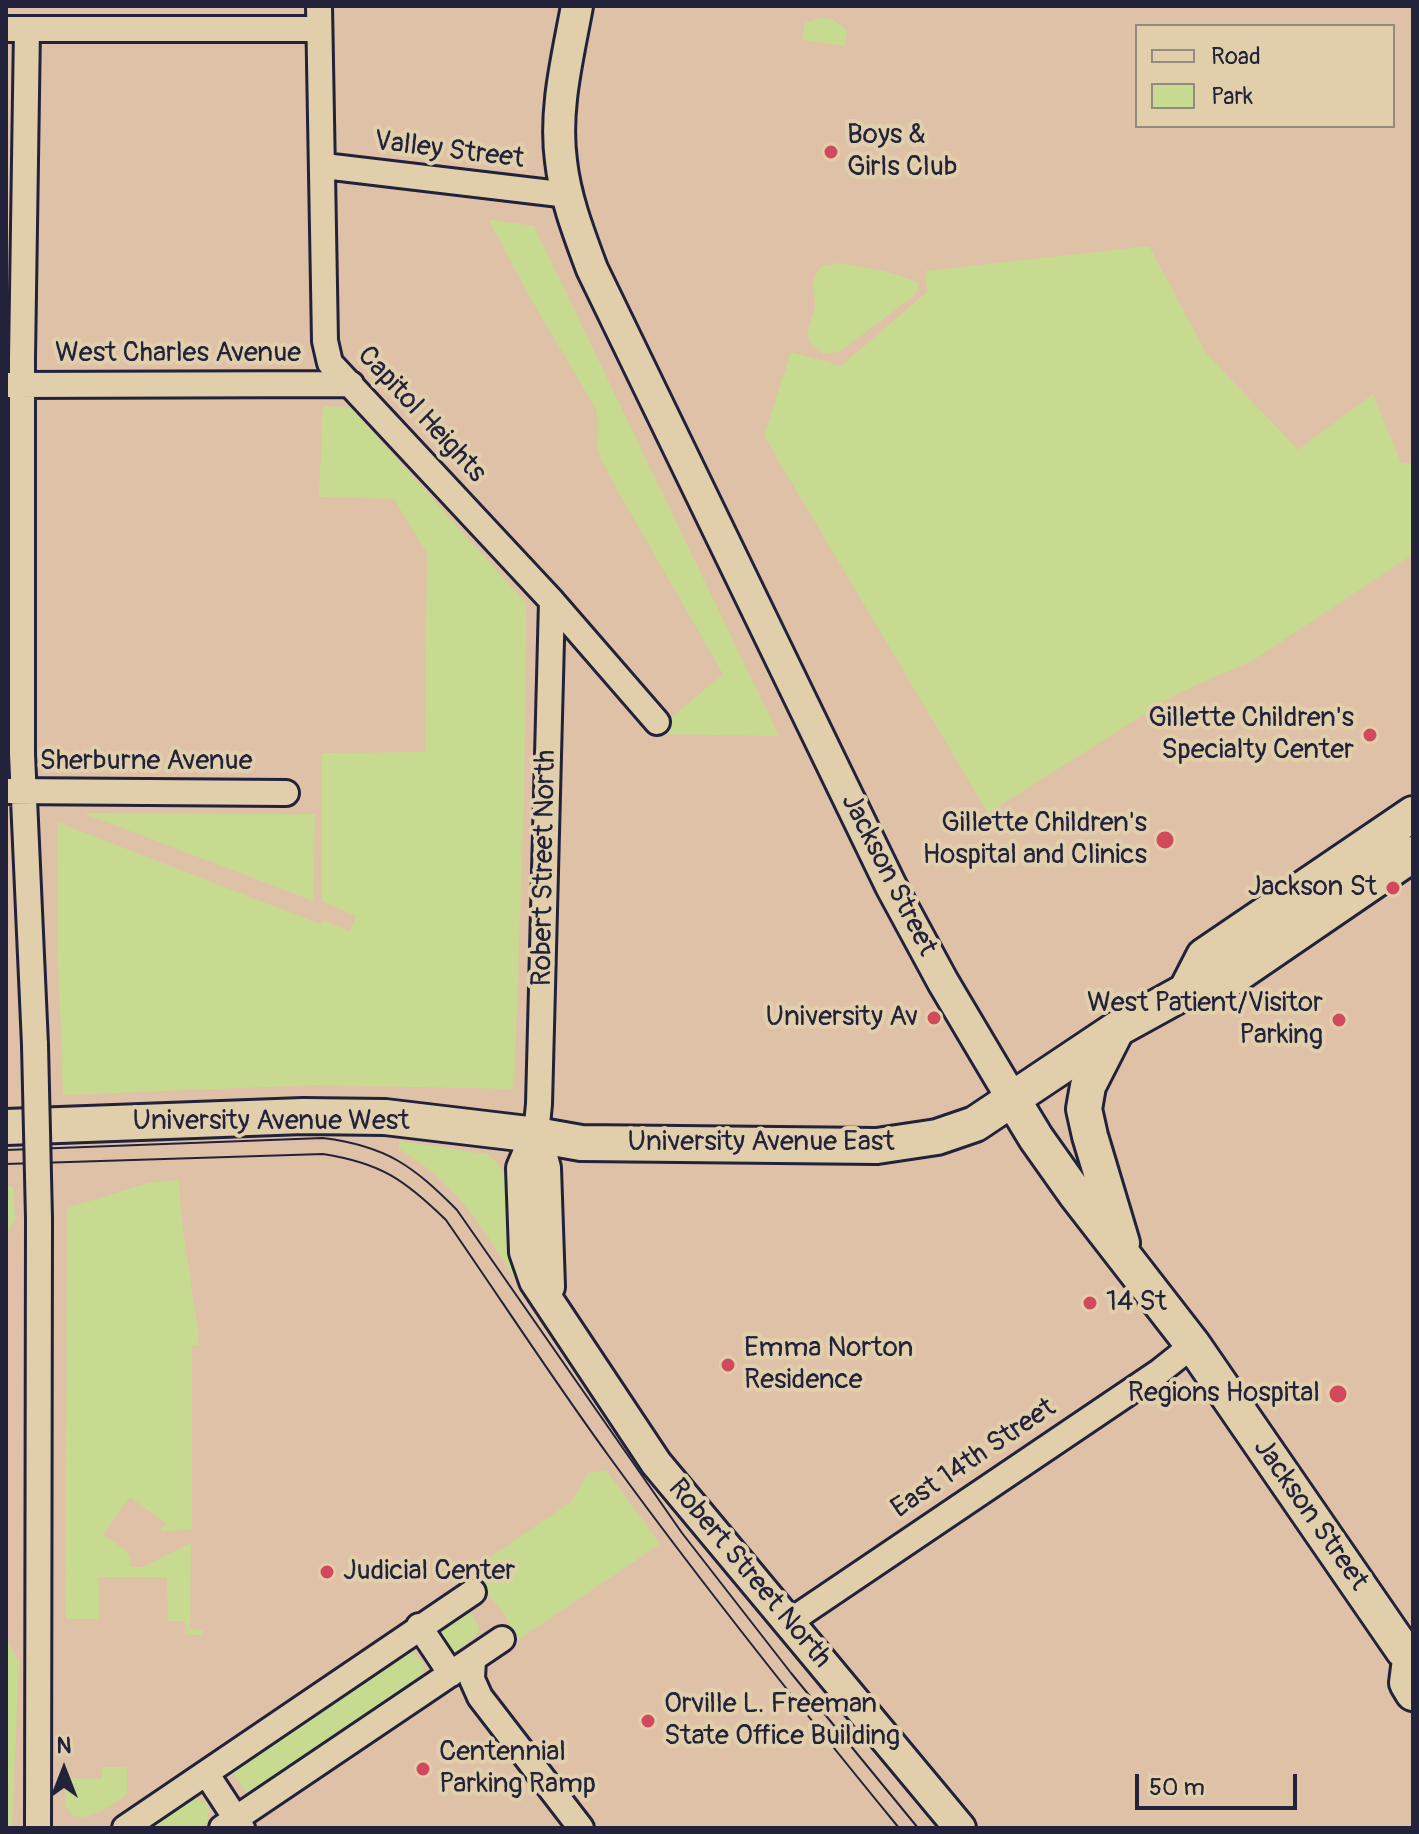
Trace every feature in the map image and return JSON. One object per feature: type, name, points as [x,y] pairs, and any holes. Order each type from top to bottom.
[{"type":"main road","points":[[1186,991],[1204,956],[1413,814]]},
{"type":"main road","name":"University Avenue East","points":[[536,1135],[581,1143],[877,1146],[937,1137],[975,1124],[1117,1029],[1186,991],[1226,982],[1413,854]]},
{"type":"main road","points":[[1117,1029],[1088,1086],[1084,1109],[1125,1255]]},
{"type":"main road","name":"Jackson Street","points":[[1013,1100],[1075,1193],[1193,1345],[1412,1671]]},
{"type":"main road","name":"University Avenue West","points":[[6,1127],[303,1116],[385,1117],[536,1135]]},
{"type":"street","name":"Jackson Street","points":[[577,6],[561,97],[561,161],[578,233],[592,269],[856,815],[943,982],[1013,1100]]},
{"type":"street","points":[[41,1823],[39,1219],[35,1045],[15,792],[22,754],[14,384],[17,29],[319,18]]},
{"type":"street","name":"Capitol Heights","points":[[319,18],[325,341],[330,363],[552,601],[657,722]]},
{"type":"street","name":"Valley Street","points":[[324,166],[568,195]]},
{"type":"street","name":"West Charles Avenue","points":[[14,384],[351,384]]},
{"type":"street","name":"Robert Street North","points":[[552,601],[536,1135],[545,1168],[547,1277],[554,1308],[656,1463],[960,1828]]},
{"type":"street","name":"Sherburne Avenue","points":[[15,792],[286,793]]},
{"type":"street","name":"East 14th Street","points":[[789,1622],[1159,1372],[1193,1345]]},
{"type":"street","points":[[125,1828],[473,1592]]},
{"type":"street","points":[[419,1626],[451,1674]]},
{"type":"street","points":[[206,1773],[233,1825],[502,1639]]},
{"type":"street","points":[[473,1659],[472,1679],[480,1697],[581,1828]]},
{"type":"green space","points":[[821,18],[832,19],[847,30],[845,46],[802,40],[805,23]]},
{"type":"green space","points":[[488,219],[534,226],[779,736],[652,734],[723,674],[610,477],[597,450],[596,409]]},
{"type":"green space","points":[[1149,246],[1206,353],[1298,450],[1373,394],[1401,463],[1413,464],[1413,554],[1252,661],[1180,692],[988,813],[764,436],[791,352],[841,366],[927,292],[925,271]]},
{"type":"green space","points":[[839,263],[885,271],[919,283],[916,294],[839,352],[823,354],[812,345],[807,334],[815,307],[813,279],[822,266]]},
{"type":"green space","points":[[323,406],[351,408],[526,603],[524,799],[514,1089],[316,1085],[63,1095],[57,822],[320,924],[325,921],[350,931],[356,916],[322,901],[322,753],[425,752],[427,553],[394,499],[319,497]]},
{"type":"green space","points":[[83,813],[315,814],[313,901]]},
{"type":"green space","points":[[399,1141],[486,1154],[497,1163],[512,1193],[524,1283],[518,1284],[481,1226],[453,1192],[437,1176],[399,1149]]},
{"type":"green space","points":[[179,1180],[198,1332],[198,1345],[192,1345],[192,1530],[160,1531],[166,1523],[130,1497],[103,1534],[130,1554],[131,1567],[143,1567],[191,1543],[190,1629],[203,1630],[202,1635],[185,1635],[185,1621],[168,1621],[167,1577],[99,1577],[99,1619],[66,1619],[67,1208],[148,1183]]},
{"type":"green space","points":[[6,1185],[13,1187],[15,1220],[6,1235]]},
{"type":"green space","points":[[606,1470],[660,1544],[506,1648],[511,1636],[510,1625],[483,1581],[483,1570],[489,1558],[571,1502],[588,1473]]},
{"type":"green space","points":[[461,1612],[471,1614],[479,1627],[478,1634],[451,1655],[432,1631]]},
{"type":"green space","points":[[6,1639],[19,1662],[12,1828],[6,1828]]},
{"type":"green space","points":[[408,1649],[424,1664],[422,1675],[247,1793],[230,1770]]},
{"type":"green space","points":[[102,1767],[127,1767],[127,1794],[85,1817],[70,1813],[65,1801],[66,1778],[102,1779]]},
{"type":"green space","points":[[194,1797],[207,1803],[209,1809],[207,1822],[197,1828],[142,1828],[187,1798]]},
{"type":"tram line","points":[[6,1150],[323,1138],[365,1146],[398,1160],[412,1170],[457,1210],[682,1533],[918,1828]]},
{"type":"tram line","points":[[6,1164],[323,1154],[377,1168],[418,1194],[446,1220],[643,1503],[751,1644],[899,1828]]},
{"type":"place","name":"Boys & Girls Club","points":[[831,152]]},
{"type":"place","name":"Gillette Children's Specialty Center","points":[[1370,735]]},
{"type":"place","name":"Gillette Children's Hospital and Clinics","points":[[1165,840]]},
{"type":"place","name":"Jackson St","points":[[1393,888]]},
{"type":"place","name":"University Av","points":[[934,1018]]},
{"type":"place","name":"West Patient/Visitor Parking","points":[[1339,1020]]},
{"type":"place","name":"14 St","points":[[1090,1303]]},
{"type":"place","name":"Emma Norton Residence","points":[[728,1365]]},
{"type":"place","name":"Regions Hospital","points":[[1338,1394]]},
{"type":"place","name":"Judicial Center","points":[[327,1572]]},
{"type":"place","name":"Orville L. Freeman State Office Building","points":[[648,1721]]},
{"type":"place","name":"Centennial Parking Ramp","points":[[423,1769]]}]
